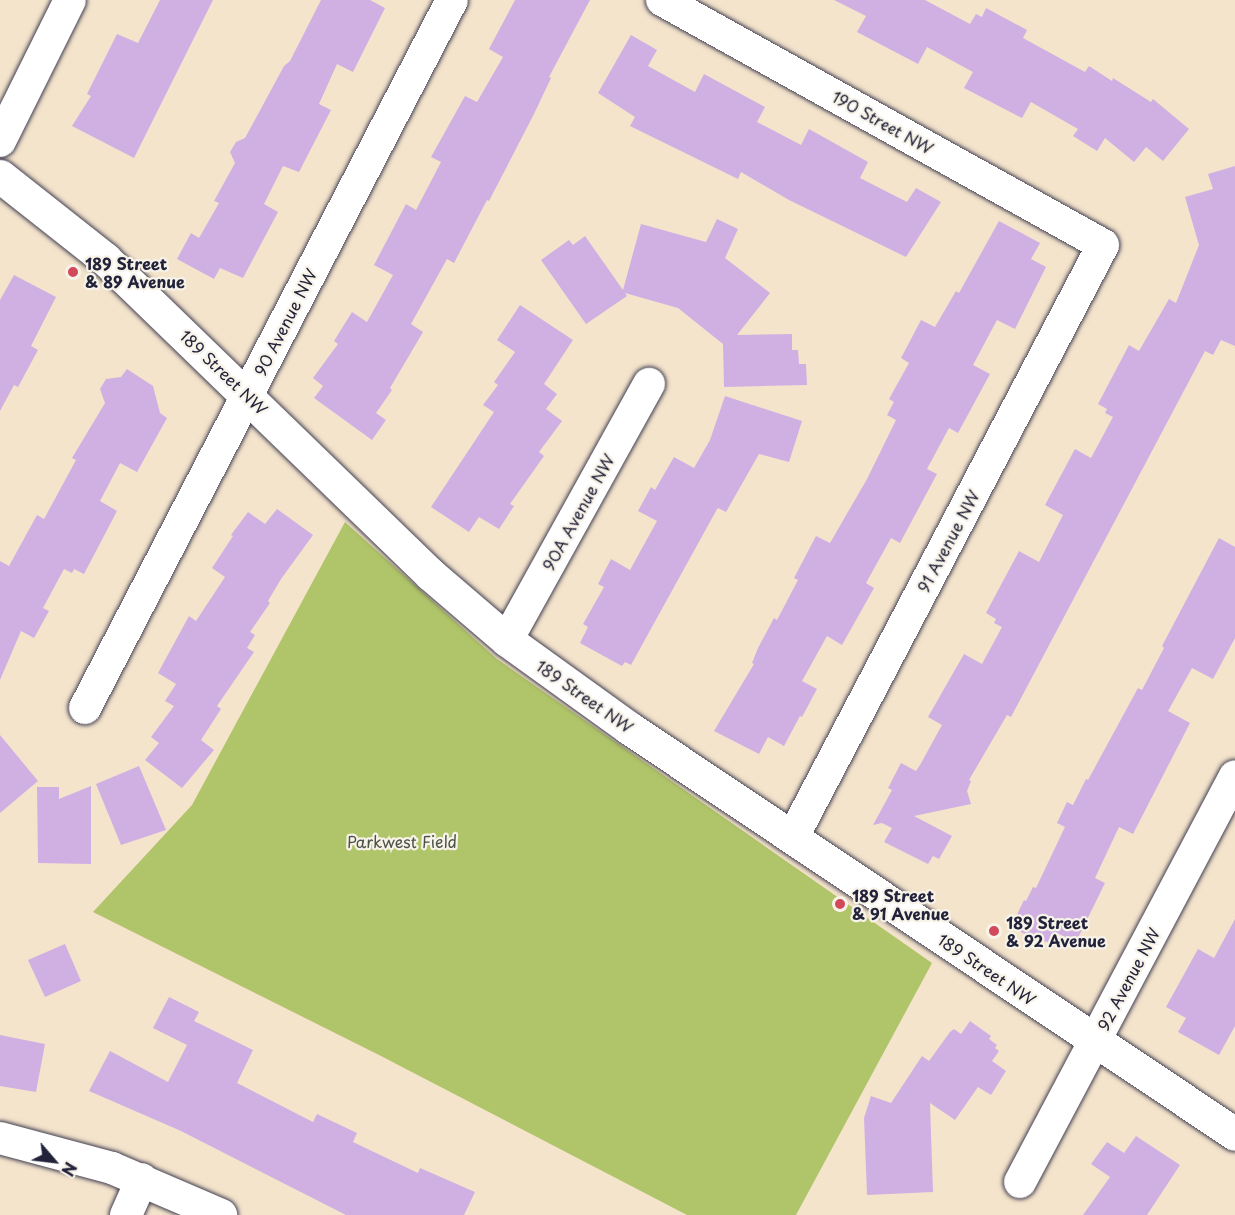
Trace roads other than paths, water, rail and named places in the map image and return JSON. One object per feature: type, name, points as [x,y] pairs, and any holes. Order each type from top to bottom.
[{"type":"street","points":[[0,141],[70,0]]},
{"type":"street","name":"90 Avenue NW","points":[[85,708],[452,0]]},
{"type":"street","name":"190 Street NW","points":[[662,0],[1103,245]]},
{"type":"street","name":"189 Street NW","points":[[0,176],[105,259],[430,573],[507,640],[565,684],[1235,1134]]},
{"type":"street","name":"91 Avenue NW","points":[[793,837],[1103,245]]},
{"type":"street","name":"90A Avenue NW","points":[[507,640],[649,384]]},
{"type":"street","name":"92 Avenue NW","points":[[1020,1182],[1235,776]]},
{"type":"street","points":[[0,1137],[81,1157],[142,1179],[221,1215]]},
{"type":"street","points":[[126,1215],[142,1179]]},
{"type":"place","name":"189 Street & 89 Avenue","points":[[73,272]]},
{"type":"place","name":"189 Street & 91 Avenue","points":[[840,904]]},
{"type":"place","name":"189 Street & 92 Avenue","points":[[994,931]]},
{"type":"park label","name":"Parkwest Field","points":[[402,841]]}]
